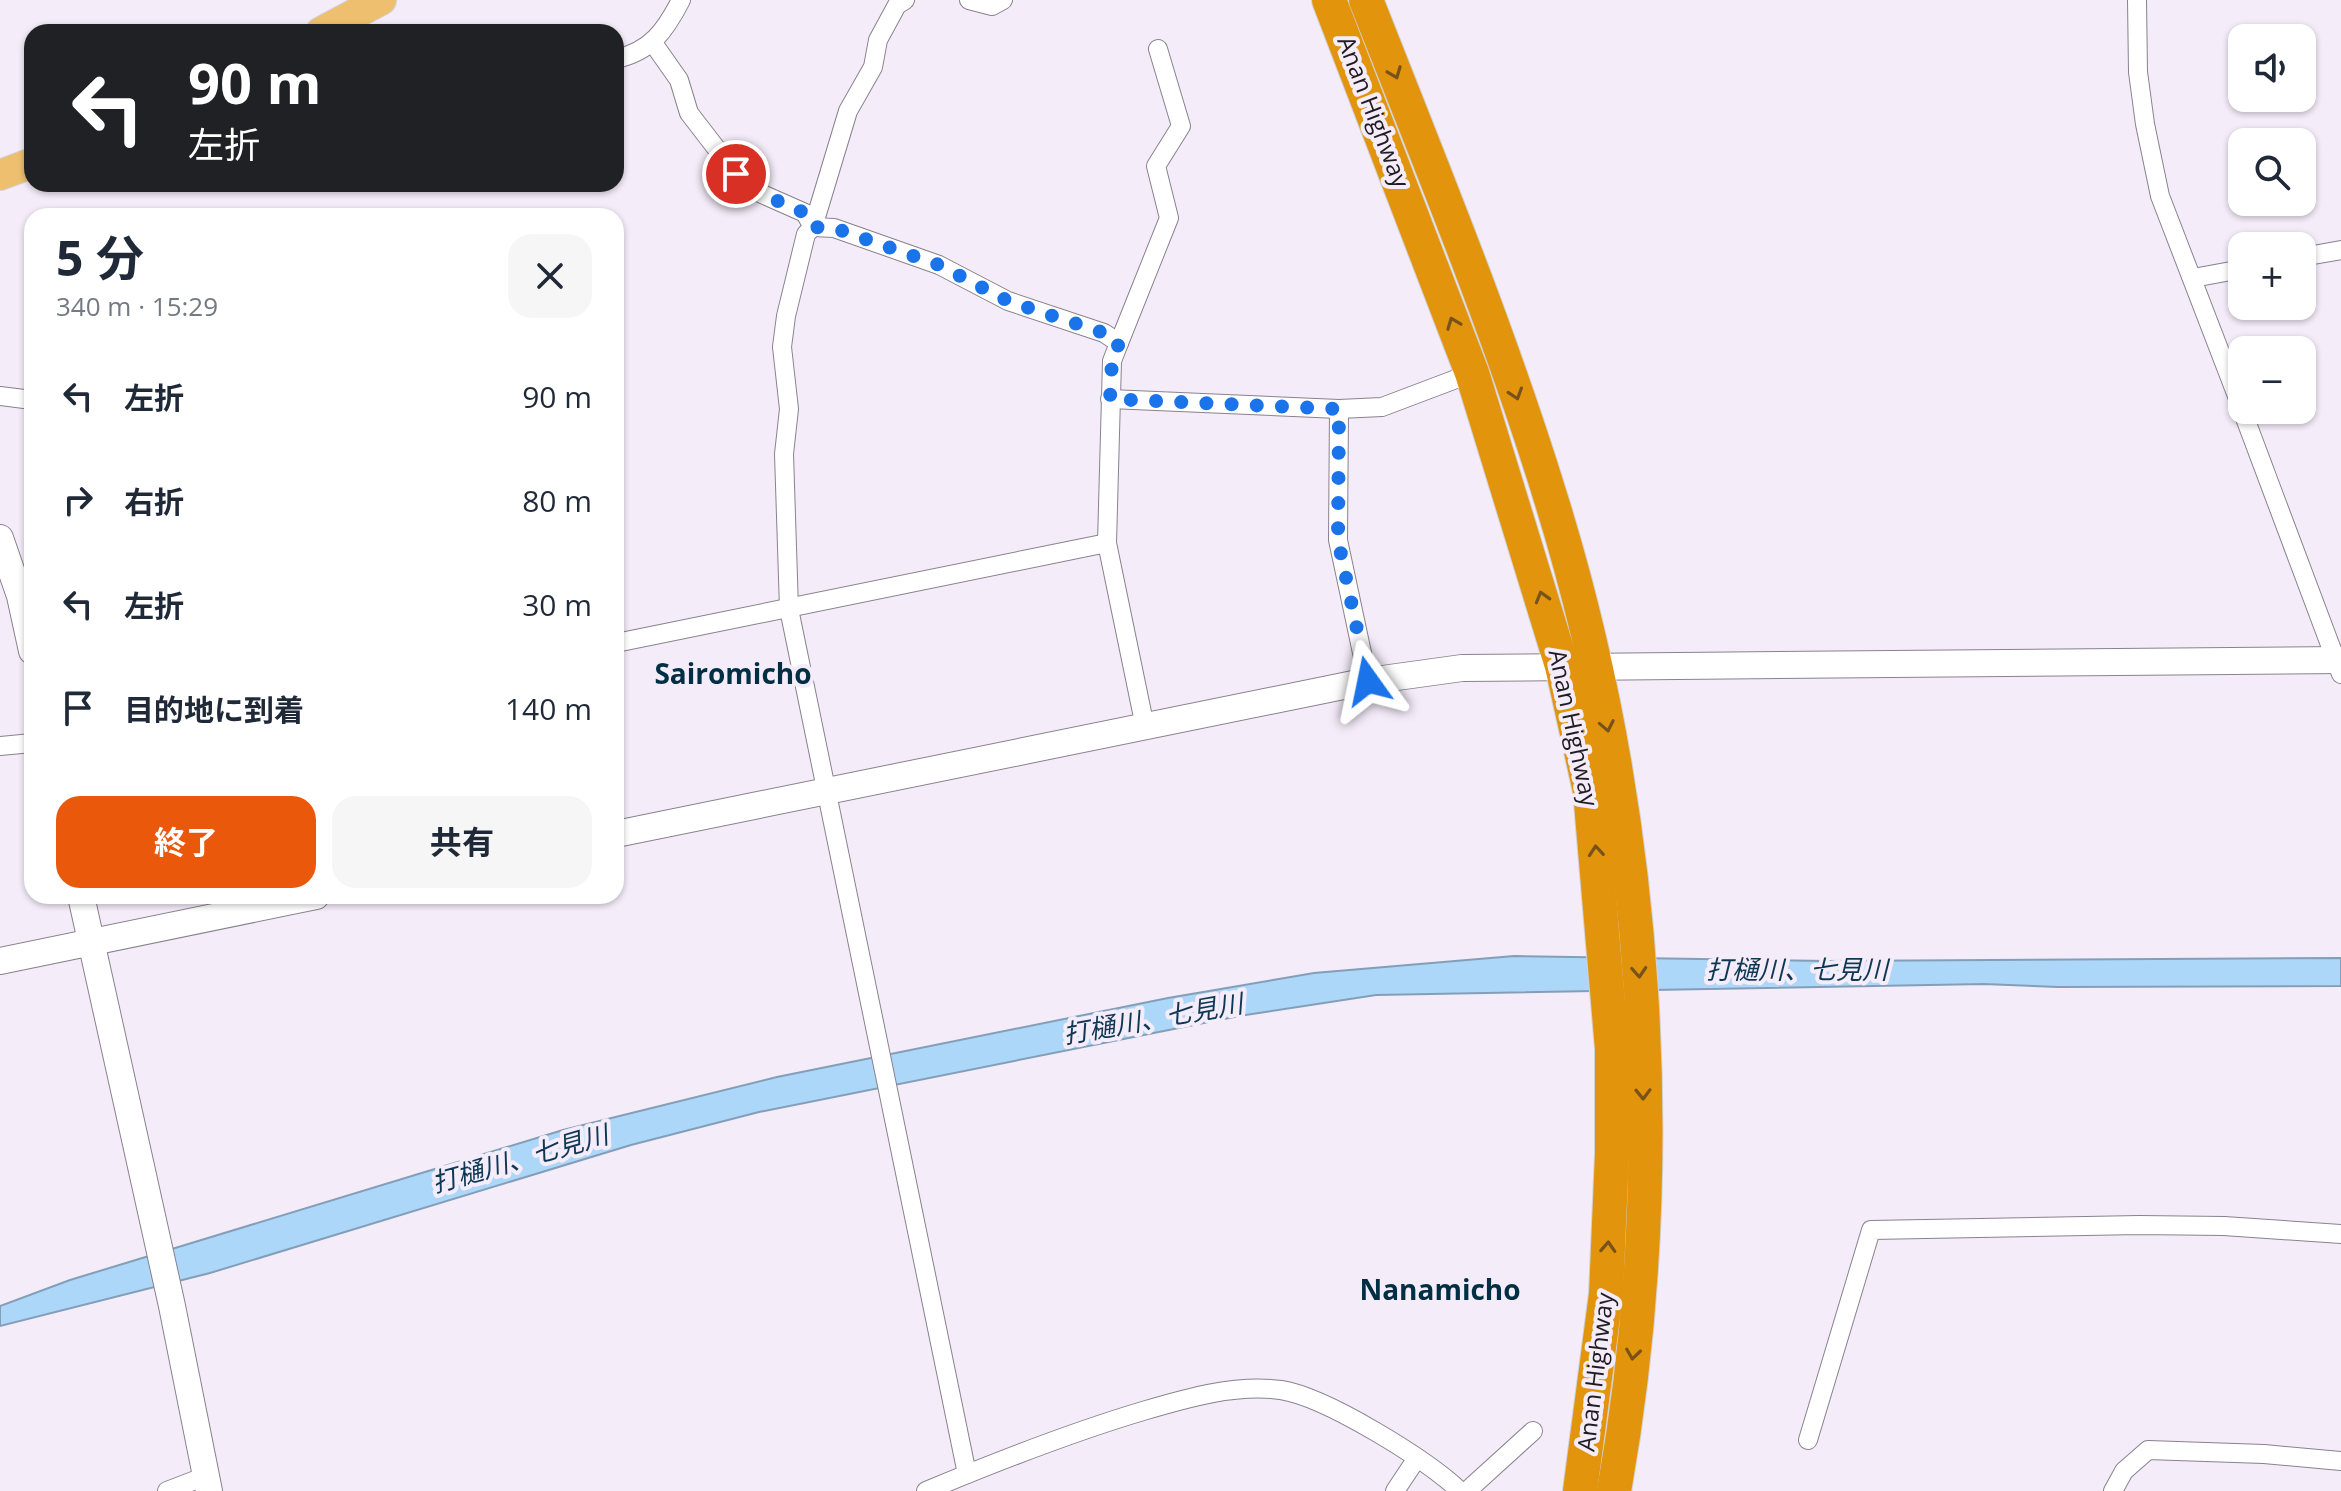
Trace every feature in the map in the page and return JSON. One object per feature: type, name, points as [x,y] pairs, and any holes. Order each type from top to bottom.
[{"type":"highway","name":"Anan Highway","points":[[1329,0],[1472,373],[1562,666],[1619,929],[1642,1016],[1644,1163],[1639,1316],[1614,1491]]},
{"type":"highway","name":"Anan Highway","points":[[1366,0],[1500,344],[1552,502],[1595,668],[1619,789],[1619,929],[1609,1009],[1612,1154],[1606,1294],[1580,1491]]},
{"type":"main road","points":[[335,24],[375,2]]},
{"type":"main road","points":[[0,175],[24,166]]},
{"type":"street","points":[[624,57],[653,43],[681,0]]},
{"type":"street","points":[[905,0],[897,5],[878,40],[873,67],[848,111],[813,227],[806,234],[786,316],[782,347],[789,409],[784,454],[789,609],[967,1474]]},
{"type":"street","points":[[969,0],[992,6],[1003,0]]},
{"type":"street","points":[[2137,0],[2138,72],[2160,196],[2228,372]]},
{"type":"street","points":[[653,43],[679,80],[689,113],[736,174],[753,190],[805,213],[813,227]]},
{"type":"street","points":[[1145,727],[1107,543],[1112,361],[1169,218],[1156,166],[1181,126],[1158,49]]},
{"type":"street","points":[[813,227],[834,228],[939,265],[1008,301],[1104,333],[1119,343]]},
{"type":"street","points":[[2316,254],[2341,250]]},
{"type":"street","points":[[2193,278],[2228,272]]},
{"type":"street","points":[[1110,399],[1339,409],[1382,407],[1472,373]]},
{"type":"street","points":[[0,396],[24,399]]},
{"type":"street","points":[[1339,409],[1338,540],[1368,681]]},
{"type":"street","points":[[624,832],[1368,681],[1462,668],[2340,665],[2248,424]]},
{"type":"street","points":[[0,538],[24,614]]},
{"type":"street","points":[[624,641],[1107,543]]},
{"type":"street","points":[[0,746],[24,744]]},
{"type":"street","points":[[83,904],[172,1306],[207,1484],[167,1491]]},
{"type":"street","points":[[0,961],[278,904]]},
{"type":"street","points":[[1808,1440],[1871,1230],[2139,1225],[2224,1226],[2341,1234]]},
{"type":"street","points":[[926,1491],[1085,1428],[1218,1391],[1278,1390],[1309,1396],[1417,1458],[1460,1491]]},
{"type":"street","points":[[1467,1491],[1533,1431]]},
{"type":"street","points":[[2113,1491],[2124,1471],[2148,1450],[2264,1454],[2341,1461]]},
{"type":"street","points":[[1395,1491],[1417,1458]]},
{"type":"water","name":"打樋川、七見川","points":[[1514,956],[1827,961],[2341,958],[2341,986],[2058,987],[1984,984],[1376,995],[1239,1016],[759,1112],[631,1145],[210,1273],[0,1326],[0,1306],[70,1280],[563,1130],[777,1077],[1168,998],[1314,973]]},
{"type":"district","name":"Sairomicho","points":[[733,674]]},
{"type":"district","name":"Nanamicho","points":[[1440,1290]]},
{"type":"route","points":[[736,174],[753,190],[805,213],[813,227],[834,228],[939,265],[1008,301],[1104,333],[1119,343],[1112,361],[1110,399],[1339,409],[1338,540],[1368,681]]}]
